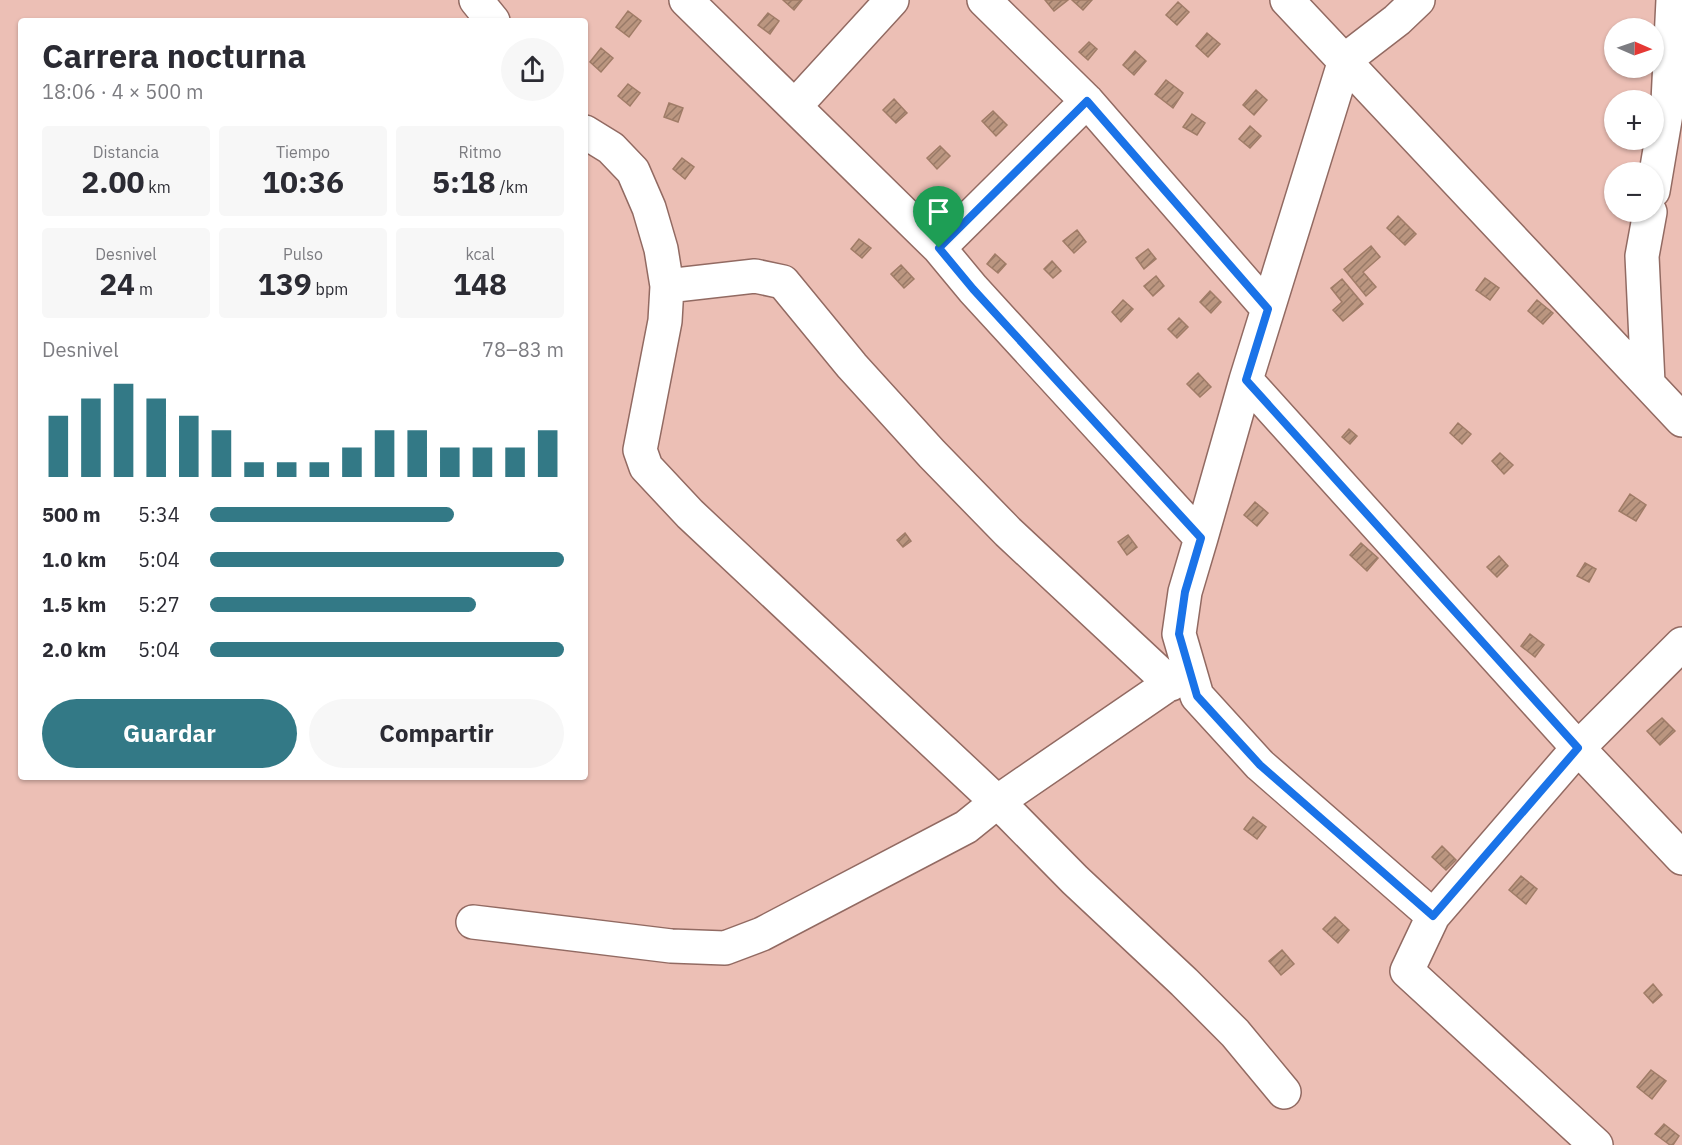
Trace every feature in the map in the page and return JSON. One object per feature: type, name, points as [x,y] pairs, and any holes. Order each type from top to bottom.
[{"type":"street","points":[[477,0],[491,18]]},
{"type":"street","points":[[686,0],[939,248],[973,289],[1201,538]]},
{"type":"street","points":[[795,106],[892,0]]},
{"type":"street","points":[[984,0],[1087,101],[1268,309]]},
{"type":"street","points":[[1287,0],[1682,420]]},
{"type":"street","points":[[1179,677],[1179,634],[1185,592],[1246,380],[1345,60],[1397,20],[1418,0]]},
{"type":"street","points":[[1658,162],[1668,102],[1673,0]]},
{"type":"street","points":[[939,248],[1087,101]]},
{"type":"street","points":[[588,134],[611,148],[633,171],[649,208],[661,249],[667,286],[664,321],[640,450],[646,467],[690,514],[997,802],[1218,1016],[1284,1092]]},
{"type":"street","points":[[1648,222],[1642,256],[1648,383]]},
{"type":"street","points":[[667,286],[755,276],[783,282],[852,366],[932,454],[1008,532],[1179,677],[1260,765],[1433,916]]},
{"type":"street","points":[[1246,380],[1578,748],[1682,858]]},
{"type":"street","points":[[1596,1145],[1407,971],[1433,916],[1578,748],[1682,644]]},
{"type":"street","points":[[473,922],[671,946],[725,948],[762,934],[966,827],[997,802],[1179,677]]},
{"type":"building","points":[[783,0],[802,0],[794,10]]},
{"type":"building","points":[[1045,0],[1068,0],[1054,11]]},
{"type":"building","points":[[1072,0],[1092,0],[1083,10]]},
{"type":"building","points":[[1178,2],[1189,12],[1177,25],[1166,15]]},
{"type":"building","points":[[628,11],[641,21],[629,37],[616,27]]},
{"type":"building","points":[[768,13],[779,21],[770,34],[758,25]]},
{"type":"building","points":[[1207,33],[1220,44],[1208,57],[1196,46]]},
{"type":"building","points":[[1089,42],[1097,49],[1088,60],[1079,52]]},
{"type":"building","points":[[601,48],[613,58],[601,72],[590,62]]},
{"type":"building","points":[[1135,51],[1146,61],[1134,75],[1123,65]]},
{"type":"building","points":[[1166,80],[1183,93],[1173,108],[1155,94]]},
{"type":"building","points":[[628,84],[640,93],[630,106],[618,96]]},
{"type":"building","points":[[1256,90],[1267,100],[1254,115],[1243,105]]},
{"type":"building","points":[[894,99],[907,113],[896,123],[883,110]]},
{"type":"building","points":[[669,103],[683,108],[678,122],[664,117]]},
{"type":"building","points":[[993,111],[1007,125],[996,136],[982,121]]},
{"type":"building","points":[[1192,114],[1205,123],[1197,135],[1183,127]]},
{"type":"building","points":[[1250,126],[1261,136],[1250,148],[1239,139]]},
{"type":"building","points":[[940,146],[950,156],[937,169],[927,158]]},
{"type":"building","points":[[682,158],[694,167],[685,179],[673,169]]},
{"type":"building","points":[[1398,216],[1416,234],[1405,245],[1387,228]]},
{"type":"building","points":[[1077,230],[1086,242],[1074,253],[1063,241]]},
{"type":"building","points":[[859,239],[871,248],[862,258],[851,249]]},
{"type":"building","points":[[1371,246],[1380,257],[1363,272],[1376,287],[1366,296],[1344,269]]},
{"type":"building","points":[[1148,249],[1156,259],[1144,269],[1136,258]]},
{"type":"building","points":[[995,254],[1006,264],[998,273],[987,264]]},
{"type":"building","points":[[1052,261],[1061,271],[1053,278],[1044,269]]},
{"type":"building","points":[[901,265],[914,279],[904,288],[891,274]]},
{"type":"building","points":[[1156,276],[1164,286],[1153,296],[1144,286]]},
{"type":"building","points":[[1485,278],[1499,288],[1490,300],[1476,290]]},
{"type":"building","points":[[1342,279],[1363,304],[1343,321],[1333,310],[1342,302],[1331,288]]},
{"type":"building","points":[[1210,291],[1221,302],[1211,313],[1200,302]]},
{"type":"building","points":[[1123,300],[1133,309],[1121,322],[1112,312]]},
{"type":"building","points":[[1537,300],[1553,313],[1543,324],[1528,311]]},
{"type":"building","points":[[1179,318],[1188,327],[1177,338],[1168,329]]},
{"type":"building","points":[[1198,373],[1211,387],[1200,397],[1187,384]]},
{"type":"building","points":[[1458,423],[1471,434],[1462,444],[1450,433]]},
{"type":"building","points":[[1349,429],[1357,436],[1350,444],[1342,437]]},
{"type":"building","points":[[1500,453],[1513,465],[1504,474],[1492,461]]},
{"type":"building","points":[[1630,494],[1646,505],[1636,521],[1619,511]]},
{"type":"building","points":[[1255,502],[1268,513],[1257,526],[1244,515]]},
{"type":"building","points":[[905,533],[911,541],[903,547],[897,540]]},
{"type":"building","points":[[1128,535],[1137,547],[1127,555],[1118,542]]},
{"type":"building","points":[[1361,543],[1378,558],[1367,571],[1350,555]]},
{"type":"building","points":[[1499,556],[1508,566],[1497,577],[1487,567]]},
{"type":"building","points":[[1585,563],[1596,569],[1589,582],[1577,576]]},
{"type":"building","points":[[1530,634],[1544,645],[1535,657],[1521,646]]},
{"type":"building","points":[[1662,718],[1675,731],[1660,745],[1647,731]]},
{"type":"building","points":[[1253,817],[1266,827],[1257,839],[1244,829]]},
{"type":"building","points":[[1442,846],[1456,860],[1446,870],[1432,857]]},
{"type":"building","points":[[1521,876],[1537,889],[1526,904],[1509,890]]},
{"type":"building","points":[[1335,917],[1349,930],[1338,943],[1323,929]]},
{"type":"building","points":[[1282,950],[1294,964],[1281,975],[1269,961]]},
{"type":"building","points":[[1653,984],[1662,995],[1653,1003],[1644,993]]},
{"type":"building","points":[[1651,1070],[1666,1081],[1652,1099],[1637,1087]]},
{"type":"building","points":[[1664,1124],[1679,1136],[1673,1145],[1655,1134]]},
{"type":"route","points":[[1087,101],[1268,309],[1246,380],[1578,748],[1433,916],[1260,765],[1197,696],[1179,634],[1185,592],[1201,538],[973,289],[939,248],[1087,101]]}]
